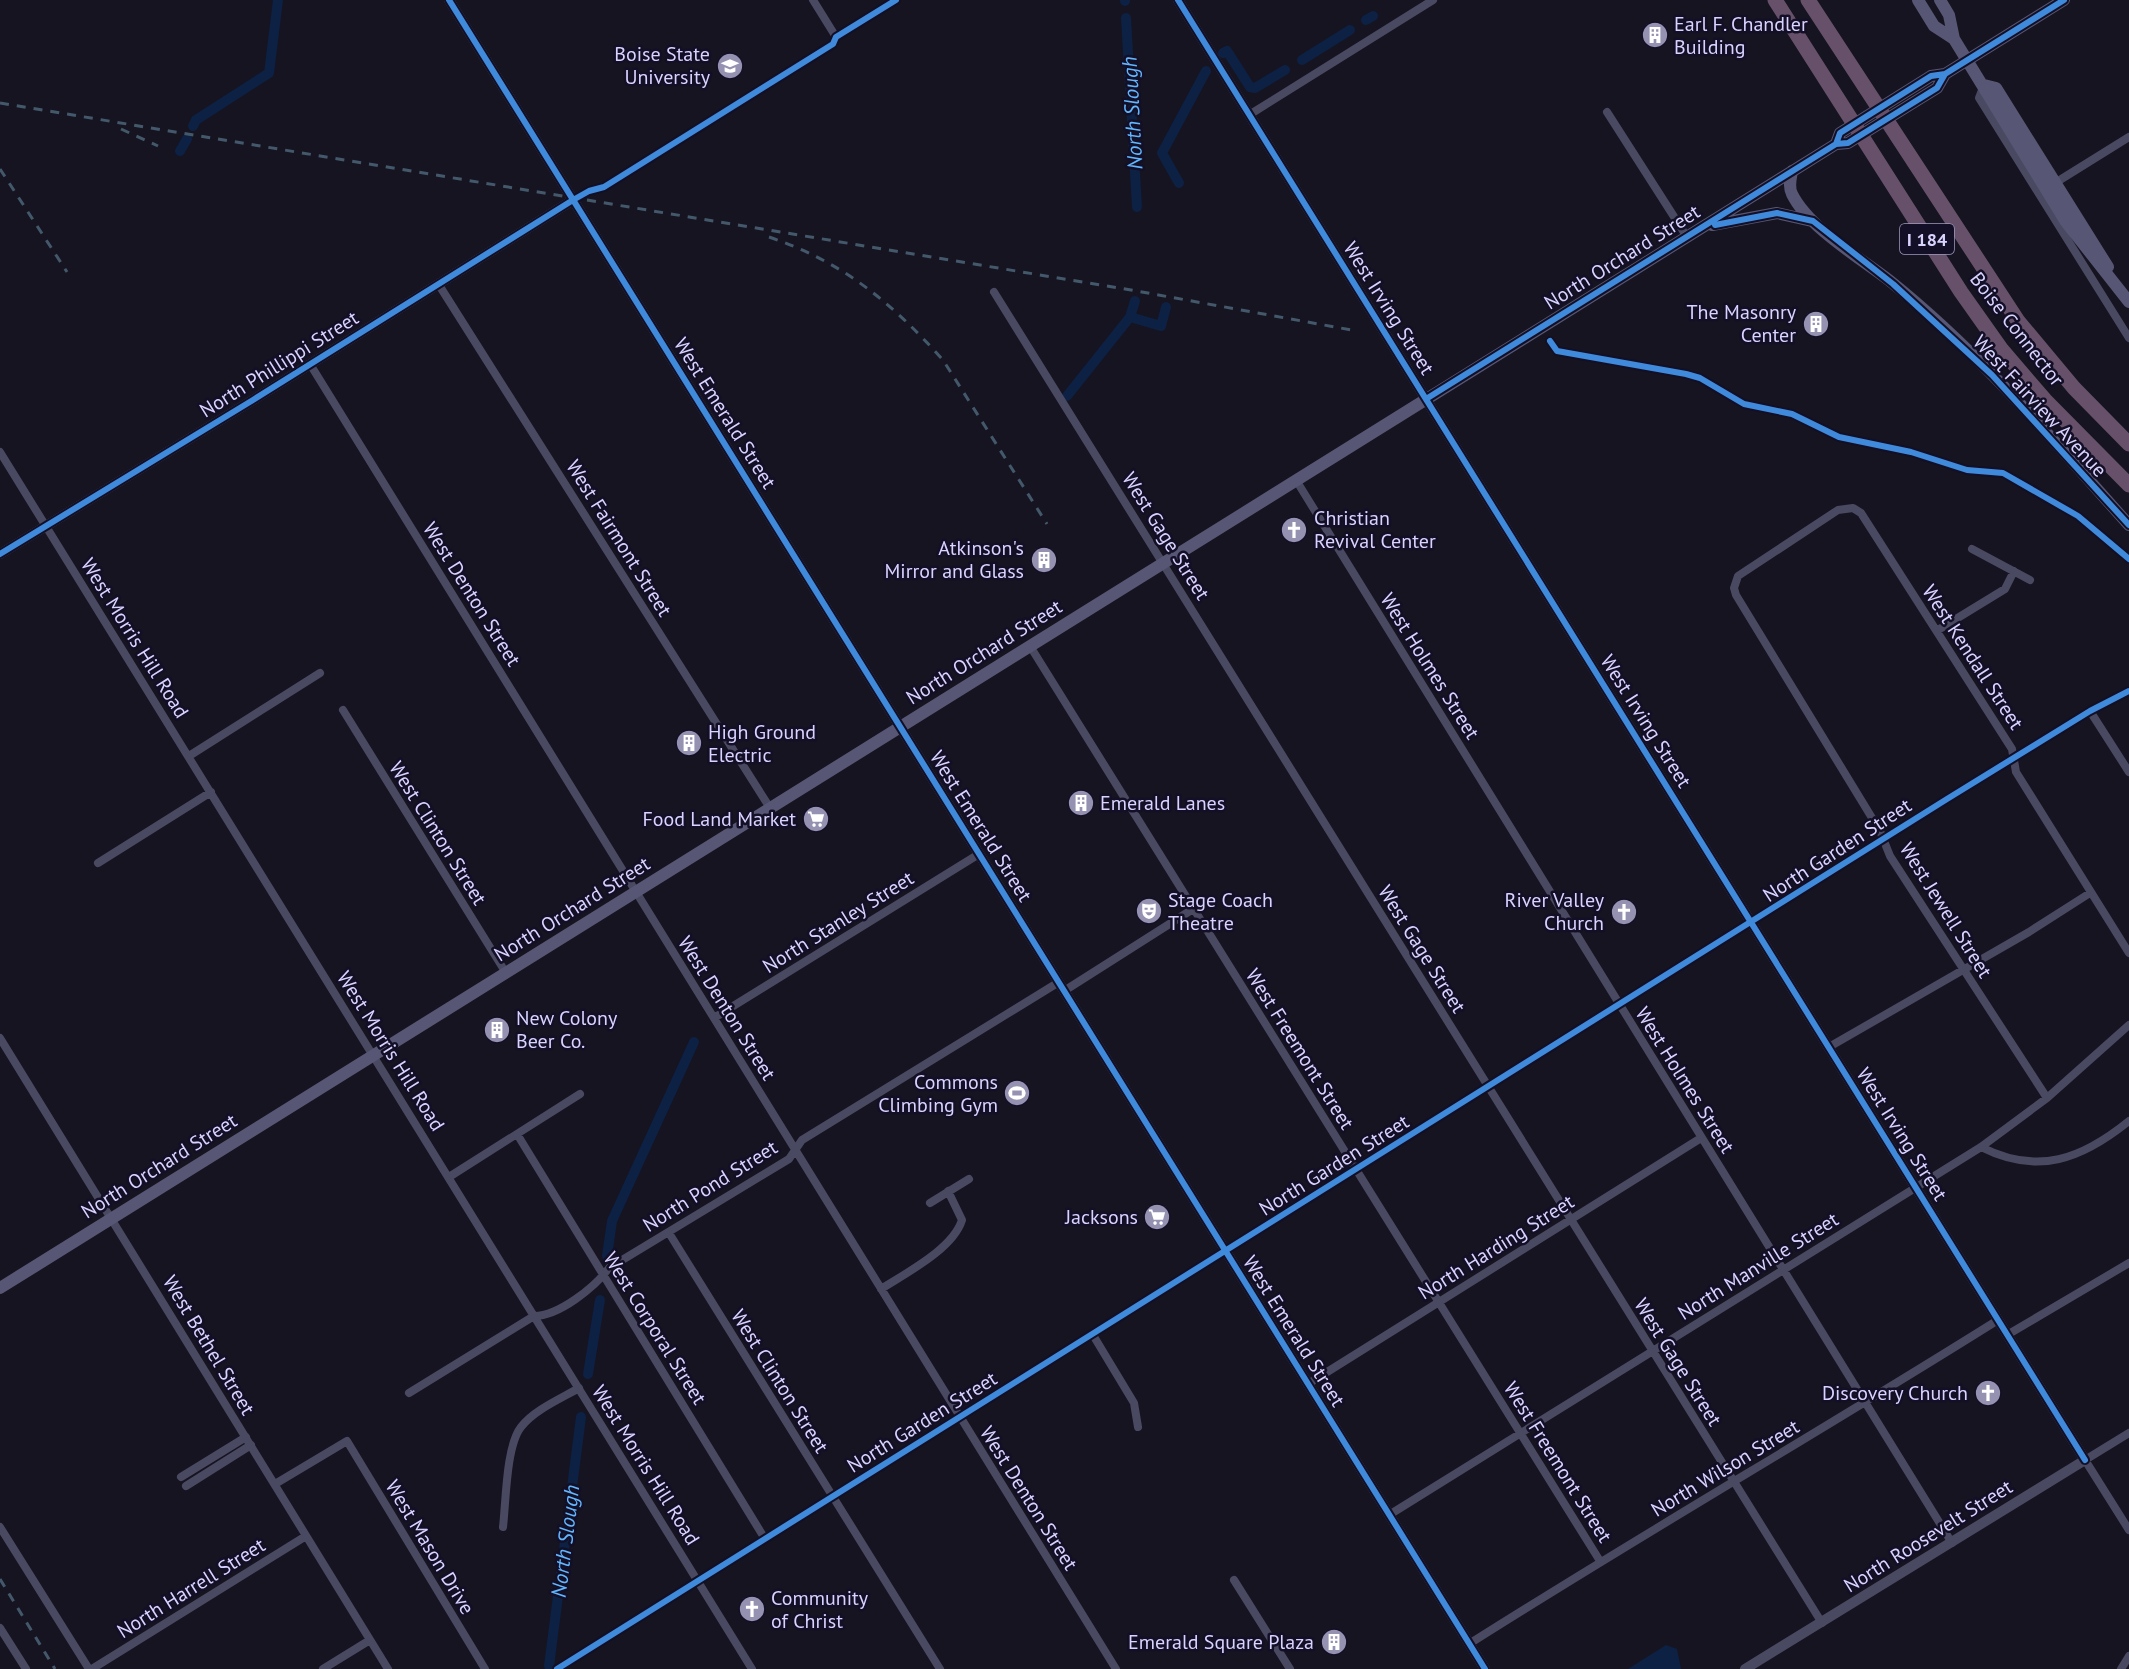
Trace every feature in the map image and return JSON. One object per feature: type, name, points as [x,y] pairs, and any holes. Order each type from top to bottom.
[{"type":"highway","name":"Boise Connector","points":[[1775,0],[1961,292],[2002,350],[2045,400],[2129,485]]},
{"type":"highway","name":"Boise Connector","points":[[1808,0],[2018,321],[2086,401],[2129,444]]},
{"type":"highway","points":[[2086,401],[2129,436]]},
{"type":"highway","points":[[2103,459],[2129,495]]},
{"type":"main road","points":[[1918,0],[1934,26],[1954,39]]},
{"type":"main road","points":[[1940,0],[1949,15],[1954,39],[2066,222],[2129,302]]},
{"type":"main road","name":"North Orchard Street","points":[[1834,145],[1840,133],[1901,94],[1931,76],[1945,74],[2064,0]]},
{"type":"main road","name":"North Orchard Street","points":[[0,1288],[1792,171],[1834,145],[1848,143],[1937,88],[1945,74]]},
{"type":"main road","points":[[1984,85],[1996,87],[2129,302]]},
{"type":"main road","points":[[1792,171],[1791,193],[1813,221]]},
{"type":"main road","points":[[1702,227],[1777,213],[1813,221]]},
{"type":"main road","name":"West Fairview Avenue","points":[[1813,221],[1893,284],[1992,375],[2129,525]]},
{"type":"street","points":[[813,0],[836,37],[896,0]]},
{"type":"street","name":"West Irving Street","points":[[1178,0],[2129,1530]]},
{"type":"street","points":[[1250,115],[1433,0]]},
{"type":"street","name":"West Emerald Street","points":[[453,1],[573,200],[1485,1669]]},
{"type":"street","points":[[1984,85],[1979,98],[1981,102],[2129,338]]},
{"type":"street","points":[[1607,112],[1687,237]]},
{"type":"street","points":[[2055,183],[2129,137]]},
{"type":"street","name":"North Phillippi Street","points":[[0,554],[439,285],[573,200]]},
{"type":"street","name":"West Fairmont Street","points":[[439,285],[770,808]]},
{"type":"street","name":"West Gage Street","points":[[994,292],[1822,1623]]},
{"type":"street","name":"West Denton Street","points":[[310,364],[1116,1669]]},
{"type":"street","name":"West Morris Hill Road","points":[[0,452],[752,1669]]},
{"type":"street","name":"West Holmes Street","points":[[1296,480],[1952,1543]]},
{"type":"street","name":"West Jewell Street","points":[[1853,508],[1838,510],[1743,571],[1735,580],[1736,595],[1884,839],[1890,856],[2047,1098]]},
{"type":"street","name":"West Kendall Street","points":[[1853,508],[1868,522],[2012,749],[2016,772],[2129,952]]},
{"type":"street","points":[[1972,549],[2031,580]]},
{"type":"street","points":[[1938,630],[2005,589],[2014,571]]},
{"type":"street","name":"West Freemont Street","points":[[1029,646],[1600,1561]]},
{"type":"street","points":[[189,756],[320,673]]},
{"type":"street","name":"North Garden Street","points":[[557,1669],[1752,924],[2012,759],[2090,711],[2129,691]]},
{"type":"street","name":"West Clinton Street","points":[[343,710],[506,973]]},
{"type":"street","points":[[2090,711],[2129,772]]},
{"type":"street","points":[[98,863],[211,792]]},
{"type":"street","name":"North Stanley Street","points":[[714,1018],[979,854]]},
{"type":"street","points":[[1828,1047],[2028,932],[2090,893]]},
{"type":"street","name":"North Pond Street","points":[[408,1393],[534,1316],[545,1316],[596,1286],[609,1268],[789,1159],[802,1140],[1193,909]]},
{"type":"street","name":"North Manville Street","points":[[1389,1515],[1981,1147],[2047,1098],[2129,1025]]},
{"type":"street","name":"West Bethel Street","points":[[0,1038],[113,1218],[388,1669]]},
{"type":"street","points":[[449,1177],[580,1094]]},
{"type":"street","points":[[1981,1147],[1996,1155],[2028,1161],[2052,1160],[2092,1149],[2129,1121]]},
{"type":"street","name":"West Corporal Street","points":[[517,1134],[765,1539]]},
{"type":"street","name":"North Harding Street","points":[[1308,1384],[1701,1138]]},
{"type":"street","points":[[930,1203],[969,1179]]},
{"type":"street","points":[[881,1289],[927,1260],[959,1231],[962,1220],[948,1191]]},
{"type":"street","name":"West Clinton Street","points":[[669,1233],[940,1669]]},
{"type":"street","points":[[2007,1335],[2129,1263]]},
{"type":"street","name":"North Wilson Street","points":[[1469,1644],[1600,1561],[1865,1403],[1998,1320]]},
{"type":"street","points":[[1093,1335],[1134,1403],[1138,1427]]},
{"type":"street","points":[[503,1527],[512,1449],[520,1428],[533,1416],[579,1388]]},
{"type":"street","name":"North Roosevelt Street","points":[[1745,1669],[2129,1433]]},
{"type":"street","points":[[181,1477],[246,1437]]},
{"type":"street","name":"West Mason Drive","points":[[275,1484],[347,1441],[485,1669]]},
{"type":"street","points":[[186,1486],[251,1445]]},
{"type":"street","points":[[0,1527],[91,1669]]},
{"type":"street","name":"North Harrell Street","points":[[91,1669],[306,1536]]},
{"type":"street","points":[[1234,1580],[1287,1668]]},
{"type":"street","points":[[0,1628],[26,1669]]},
{"type":"street","points":[[323,1669],[370,1640]]},
{"type":"street","points":[[2121,1669],[2129,1656]]},
{"type":"water","points":[[1666,1645],[1677,1649],[1681,1669],[1628,1669]]},
{"type":"waterway","points":[[193,126],[196,120],[269,73],[278,0]]},
{"type":"waterway","points":[[1366,20],[1373,16]]},
{"type":"waterway","name":"North Slough","points":[[1126,18],[1137,207]]},
{"type":"waterway","points":[[1302,60],[1350,30]]},
{"type":"waterway","points":[[1223,53],[1227,51],[1250,87],[1255,88],[1285,70]]},
{"type":"waterway","points":[[1179,183],[1162,153],[1206,71]]},
{"type":"waterway","points":[[180,151],[187,139]]},
{"type":"waterway","name":"North Slough","points":[[1067,396],[1130,317],[1135,301]]},
{"type":"waterway","points":[[1130,317],[1161,326],[1166,307]]},
{"type":"waterway","name":"North Slough","points":[[607,1256],[612,1221],[694,1042]]},
{"type":"waterway","name":"North Slough","points":[[588,1374],[600,1300]]},
{"type":"waterway","name":"North Slough","points":[[549,1666],[581,1417]]},
{"type":"railway","points":[[0,103],[1131,290],[1357,331]]},
{"type":"railway","points":[[121,129],[158,146]]},
{"type":"railway","points":[[0,169],[67,272]]},
{"type":"railway","points":[[769,237],[796,247],[843,272],[885,302],[924,339],[943,360],[1047,524]]},
{"type":"railway","points":[[0,1579],[55,1669]]},
{"type":"cycle path","points":[[449,0],[1485,1669]]},
{"type":"cycle path","points":[[0,554],[253,400],[573,200],[589,191],[604,187],[833,44],[836,37],[896,0]]},
{"type":"cycle path","points":[[1178,0],[2085,1460]]},
{"type":"cycle path","points":[[1836,144],[1840,133],[1931,76],[1945,74],[2064,0]]},
{"type":"cycle path","points":[[1426,399],[1836,144],[1848,143],[1937,88],[1945,74]]},
{"type":"cycle path","points":[[1715,225],[1777,213],[1813,221],[1893,284],[1992,375],[2129,525]]},
{"type":"cycle path","points":[[1550,341],[1557,351],[1700,378],[1744,404],[1792,414],[1839,437],[1911,452],[1967,470],[2003,473],[2078,516],[2129,559]]},
{"type":"cycle path","points":[[557,1669],[1947,799],[2090,711],[2129,691]]},
{"type":"place","name":"Earl F. Chandler Building","points":[[1655,35]]},
{"type":"place","name":"Boise State University","points":[[730,66]]},
{"type":"place","name":"The Masonry Center","points":[[1816,324]]},
{"type":"place","name":"Christian Revival Center","points":[[1294,530]]},
{"type":"place","name":"Atkinson's Mirror and Glass","points":[[1044,560]]},
{"type":"place","name":"High Ground Electric","points":[[689,743]]},
{"type":"place","name":"Emerald Lanes","points":[[1081,803]]},
{"type":"place","name":"Food Land Market","points":[[816,819]]},
{"type":"place","name":"Stage Coach Theatre","points":[[1149,911]]},
{"type":"place","name":"River Valley Church","points":[[1624,912]]},
{"type":"place","name":"New Colony Beer Co.","points":[[497,1030]]},
{"type":"place","name":"Commons Climbing Gym","points":[[1017,1093]]},
{"type":"place","name":"Jacksons","points":[[1157,1217]]},
{"type":"place","name":"Discovery Church","points":[[1988,1393]]},
{"type":"place","name":"Community of Christ","points":[[752,1609]]},
{"type":"place","name":"Emerald Square Plaza","points":[[1334,1642]]}]
